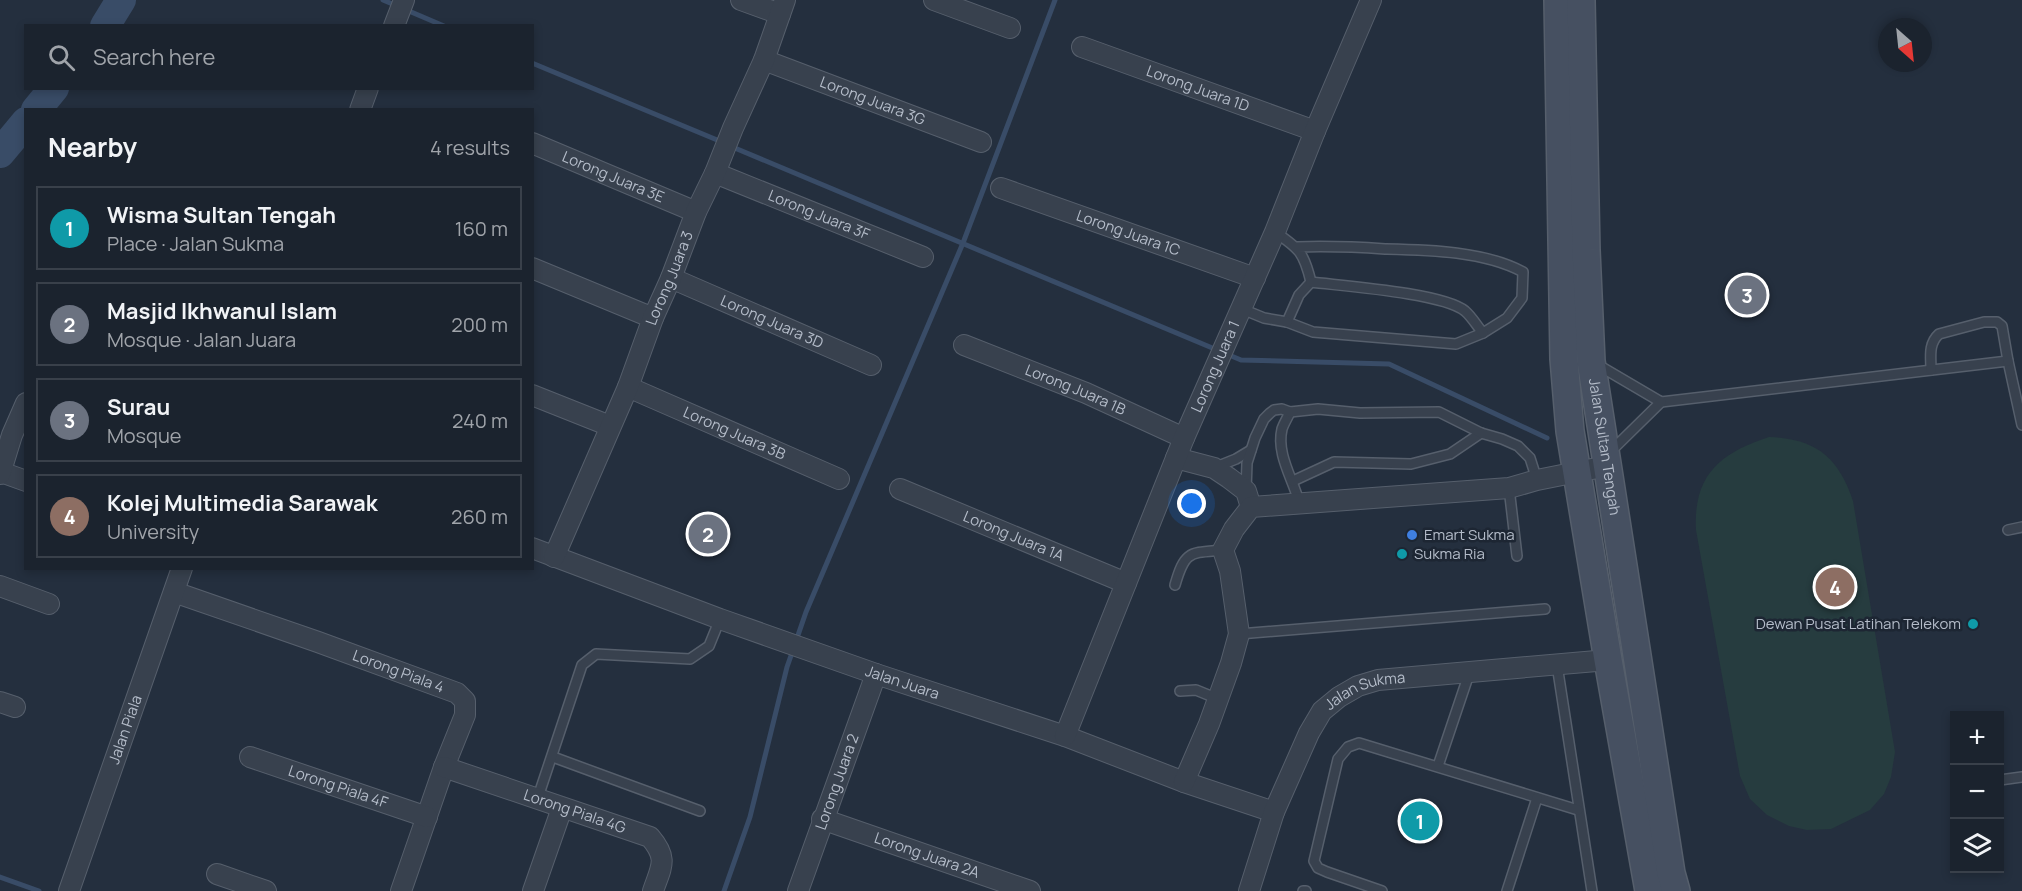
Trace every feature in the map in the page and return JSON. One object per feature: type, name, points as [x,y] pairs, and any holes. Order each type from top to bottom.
[{"type":"main road","name":"Jalan Sultan Tengah","points":[[1558,0],[1564,359],[1570,431],[1649,891]]},
{"type":"main road","name":"Jalan Sultan Tengah","points":[[1581,0],[1586,250],[1591,361],[1669,861],[1676,891]]},
{"type":"street","points":[[395,24],[404,0]]},
{"type":"street","points":[[741,0],[783,7]]},
{"type":"street","points":[[934,0],[1010,28]]},
{"type":"street","name":"Lorong Juara 1","points":[[1065,736],[1176,458],[1275,232],[1371,0]]},
{"type":"street","name":"Lorong Juara 3","points":[[554,557],[628,387],[696,212],[764,60],[783,7]]},
{"type":"street","name":"Lorong Juara 1D","points":[[1082,46],[1315,131]]},
{"type":"street","name":"Lorong Juara 3G","points":[[764,60],[981,142]]},
{"type":"street","points":[[361,108],[367,90]]},
{"type":"street","name":"Lorong Juara 3E","points":[[534,144],[696,212]]},
{"type":"street","name":"Lorong Juara 3F","points":[[718,164],[923,257]]},
{"type":"street","name":"Lorong Juara 1C","points":[[1001,188],[1255,278]]},
{"type":"street","points":[[534,269],[653,318]]},
{"type":"street","name":"Lorong Juara 3D","points":[[671,278],[871,365]]},
{"type":"street","name":"Lorong Juara 1B","points":[[964,345],[1086,393],[1185,438]]},
{"type":"street","name":"Lorong Juara 3B","points":[[628,387],[839,479]]},
{"type":"street","points":[[534,396],[610,426]]},
{"type":"street","points":[[24,406],[6,433],[0,473],[24,480]]},
{"type":"street","points":[[1176,458],[1214,468],[1249,499],[1299,502],[1509,488],[1578,472],[1607,461]]},
{"type":"street","name":"Lorong Juara 1A","points":[[900,489],[1126,583]]},
{"type":"street","points":[[1184,782],[1218,699],[1239,634],[1230,571],[1223,550],[1249,499]]},
{"type":"street","name":"Jalan Juara","points":[[534,549],[720,619],[876,674],[1065,736],[1184,782],[1274,812]]},
{"type":"street","name":"Jalan Piala","points":[[70,890],[181,570]]},
{"type":"street","points":[[0,586],[49,604]]},
{"type":"street","name":"Lorong Piala 4","points":[[174,592],[457,693],[465,701],[465,715],[444,767],[401,891]]},
{"type":"street","name":"Jalan Sukma","points":[[1249,891],[1274,812],[1309,733],[1322,711],[1339,697],[1358,686],[1378,680],[1608,660]]},
{"type":"street","name":"Lorong Juara 2","points":[[798,891],[876,674]]},
{"type":"street","name":"Lorong Piala 4F","points":[[250,757],[427,818]]},
{"type":"street","name":"Lorong Piala 4G","points":[[444,767],[650,837],[660,848],[663,864],[653,891]]},
{"type":"street","points":[[533,891],[562,808]]},
{"type":"street","name":"Lorong Juara 2A","points":[[822,819],[1030,891]]},
{"type":"street","points":[[217,874],[266,891]]},
{"type":"lane","points":[[1275,232],[1297,247],[1306,263],[1311,282]]},
{"type":"lane","points":[[1242,309],[1313,332],[1456,344],[1483,333],[1507,318],[1521,298],[1523,272],[1512,266],[1485,259],[1437,251],[1297,247]]},
{"type":"lane","points":[[1287,322],[1299,295],[1311,282]]},
{"type":"lane","points":[[1311,282],[1441,300],[1465,311],[1483,333]]},
{"type":"lane","points":[[1931,370],[1931,347],[1939,334],[1984,322],[1997,322],[2002,326],[2022,425]]},
{"type":"lane","points":[[1591,361],[1661,402],[2008,360]]},
{"type":"lane","points":[[1607,461],[1661,402]]},
{"type":"lane","points":[[1249,499],[1247,463],[1251,450],[1264,419],[1274,410],[1282,409],[1290,412],[1318,409],[1360,413],[1439,412],[1481,433],[1518,446],[1530,458],[1537,480]]},
{"type":"lane","points":[[1290,412],[1282,429],[1281,446],[1299,502]]},
{"type":"lane","points":[[1293,481],[1334,462],[1411,464],[1450,454],[1481,433]]},
{"type":"lane","points":[[1214,468],[1251,450]]},
{"type":"lane","points":[[1509,488],[1517,556]]},
{"type":"lane","points":[[2008,530],[2022,527]]},
{"type":"lane","points":[[1176,585],[1181,563],[1194,553],[1223,550]]},
{"type":"lane","points":[[1239,634],[1545,609]]},
{"type":"lane","points":[[537,800],[582,666],[588,659],[596,654],[614,654],[690,659],[709,646],[720,619]]},
{"type":"lane","points":[[1557,665],[1592,891]]},
{"type":"lane","points":[[1438,766],[1470,671]]},
{"type":"lane","points":[[1180,691],[1196,690],[1218,699]]},
{"type":"lane","points":[[1382,891],[1327,872],[1318,868],[1314,861],[1338,759],[1348,747],[1359,742],[1578,810]]},
{"type":"lane","points":[[553,757],[700,811]]},
{"type":"lane","points":[[2004,779],[2022,777]]},
{"type":"lane","points":[[1507,891],[1537,798]]},
{"type":"green space","points":[[1769,437],[1800,442],[1823,453],[1840,473],[1853,501],[1895,752],[1891,777],[1884,794],[1870,810],[1831,829],[1807,830],[1789,826],[1767,815],[1750,799],[1740,776],[1696,530],[1699,495],[1713,469],[1736,451]]},
{"type":"waterway","points":[[106,24],[121,0]]},
{"type":"waterway","points":[[383,0],[439,24]]},
{"type":"waterway","points":[[796,641],[806,612],[963,243],[1055,0]]},
{"type":"waterway","points":[[534,64],[722,142]]},
{"type":"waterway","points":[[38,108],[52,90]]},
{"type":"waterway","points":[[0,153],[24,124]]},
{"type":"waterway","points":[[730,146],[1241,360],[1389,364],[1547,438]]},
{"type":"waterway","points":[[724,891],[750,817],[793,650]]},
{"type":"waterway","points":[[0,877],[39,891]]},
{"type":"place","name":"Surau","points":[[1747,295]]},
{"type":"place","name":"Masjid Ikhwanul Islam","points":[[708,534]]},
{"type":"place","name":"Emart Sukma","points":[[1412,535]]},
{"type":"place","name":"Sukma Ria","points":[[1402,554]]},
{"type":"place","name":"Kolej Multimedia Sarawak","points":[[1835,587]]},
{"type":"place","name":"Dewan Pusat Latihan Telekom","points":[[1973,624]]},
{"type":"place","name":"Wisma Sultan Tengah","points":[[1420,821]]}]
